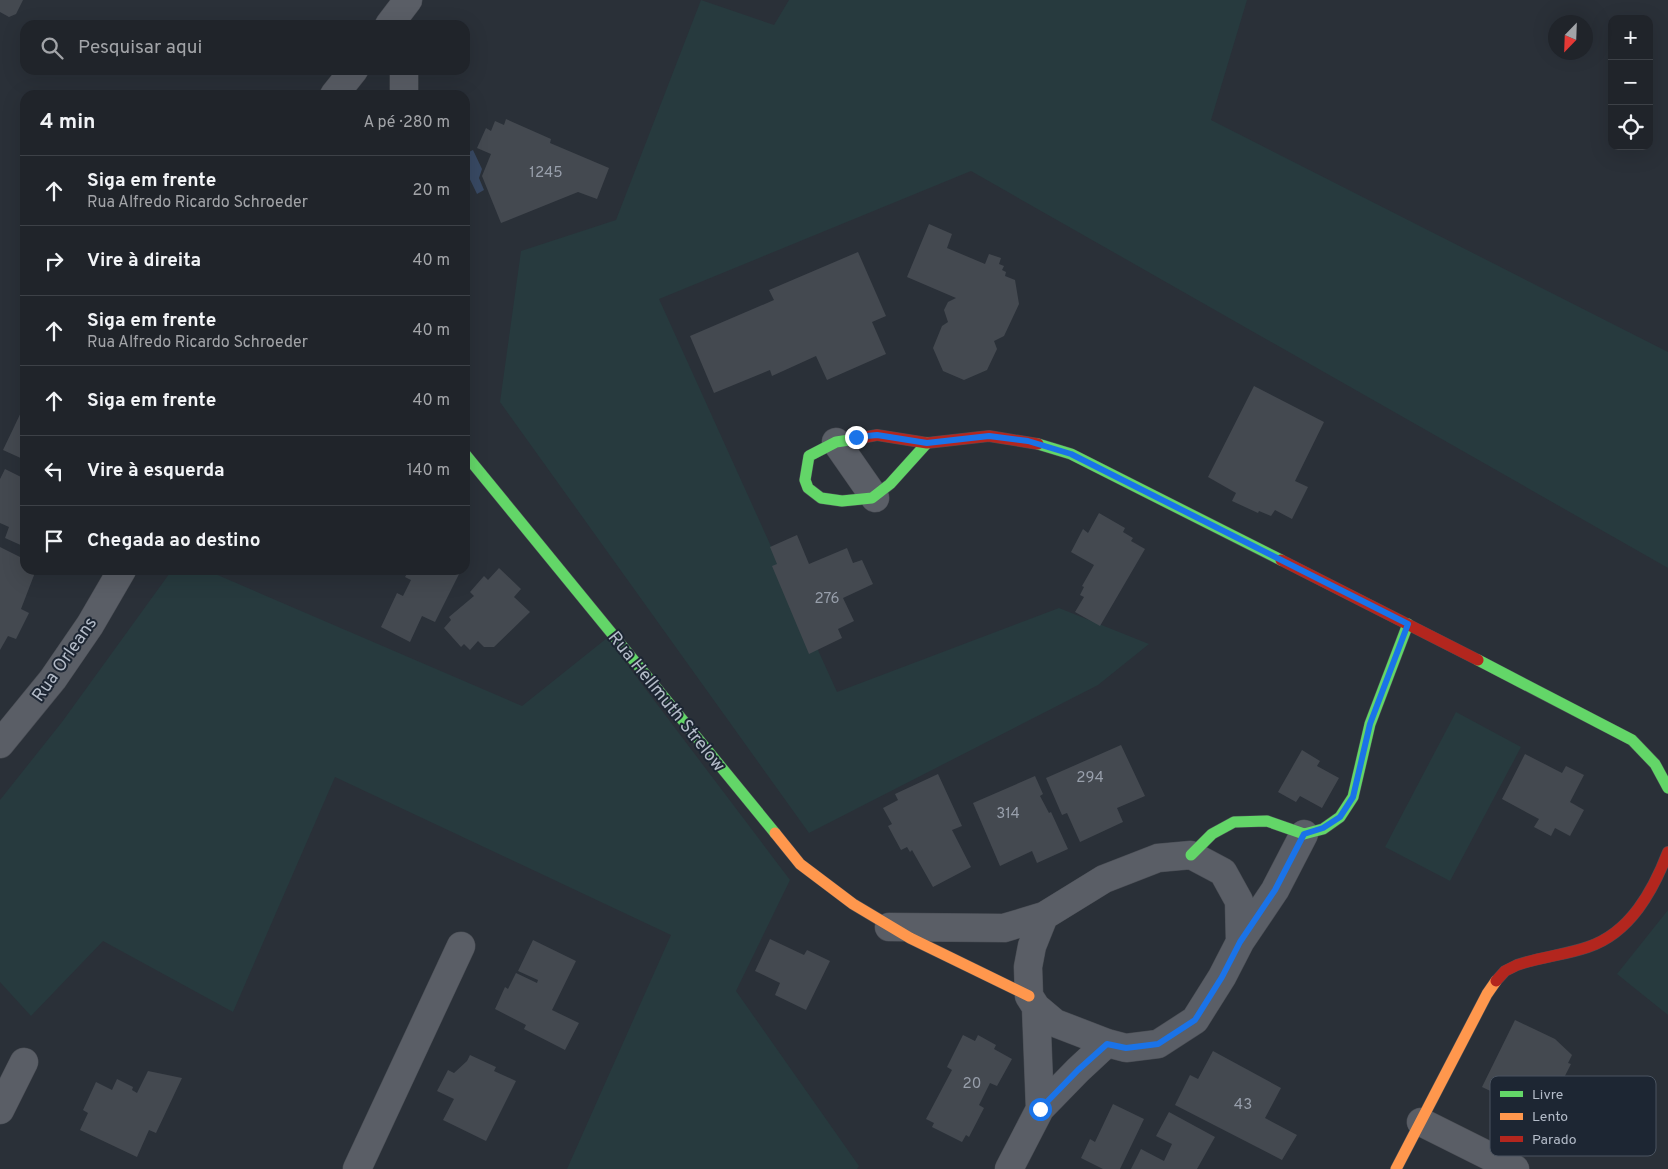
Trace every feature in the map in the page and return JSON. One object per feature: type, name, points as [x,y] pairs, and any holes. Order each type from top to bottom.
[{"type":"street","points":[[393,20],[410,0]]},
{"type":"street","points":[[408,20],[410,0]]},
{"type":"street","points":[[338,90],[350,75]]},
{"type":"street","points":[[404,75],[404,90]]},
{"type":"street","points":[[927,443],[875,498],[841,502],[820,499],[805,486],[803,471],[808,456],[836,442],[877,435],[927,443],[989,436],[1028,441],[1071,454],[1408,624],[1632,740],[1655,764],[1668,788]]},
{"type":"street","points":[[836,442],[875,498]]},
{"type":"street","name":"Rua Hellmuth Strelow","points":[[470,460],[800,864],[822,883],[889,927],[1032,1001]]},
{"type":"street","name":"Rua Orleans","points":[[0,744],[53,679],[90,625],[119,575]]},
{"type":"street","points":[[1191,855],[1212,834],[1234,822],[1267,821],[1304,834],[1323,828],[1340,817],[1353,797],[1370,724],[1408,624]]},
{"type":"street","points":[[1032,1001],[1055,1023],[1107,1044],[1126,1048],[1158,1044],[1195,1020],[1222,977],[1240,942],[1275,890],[1304,834]]},
{"type":"street","points":[[1396,1169],[1487,994],[1498,977],[1511,967],[1591,946],[1616,932],[1636,914],[1660,874],[1668,852]]},
{"type":"street","points":[[889,927],[1004,928],[1044,916],[1104,879],[1158,858],[1191,855],[1223,872],[1239,901],[1240,942]]},
{"type":"street","points":[[1040,1109],[1028,967],[1032,946],[1044,916]]},
{"type":"street","points":[[357,1169],[461,946]]},
{"type":"street","points":[[1009,1169],[1040,1109],[1078,1070],[1107,1044]]},
{"type":"street","points":[[0,1110],[24,1062]]},
{"type":"street","points":[[1421,1122],[1515,1169]]},
{"type":"green space","points":[[701,0],[774,25],[789,0],[1247,0],[1211,120],[1668,352],[1668,568],[971,171],[659,299],[837,692],[1059,608],[1149,644],[1098,685],[809,833],[500,402],[521,251],[616,220]]},
{"type":"green space","points":[[168,575],[218,575],[522,706],[607,638],[790,880],[736,991],[859,1166],[857,1169],[567,1169],[671,935],[335,777],[233,1012],[103,941],[31,1016],[0,982],[0,800],[62,722]]},
{"type":"green space","points":[[1456,712],[1521,747],[1450,881],[1385,847]]},
{"type":"green space","points":[[1668,910],[1668,1015],[1617,974]]},
{"type":"water","points":[[473,150],[482,169],[479,178],[484,190],[477,194],[470,179],[470,152]]},
{"type":"building","points":[[0,0],[23,0],[16,14],[9,17],[0,12]]},
{"type":"building","points":[[506,119],[551,139],[550,143],[609,168],[597,199],[578,192],[501,223],[482,176],[491,154],[477,148],[486,128],[491,131],[495,121],[504,125]]},
{"type":"building","points":[[929,224],[952,234],[947,248],[985,264],[989,254],[1001,258],[999,264],[1004,266],[1002,270],[1006,272],[1005,276],[1015,280],[1019,304],[1004,336],[994,341],[997,349],[987,370],[964,380],[943,371],[933,348],[942,326],[948,322],[944,310],[948,302],[956,298],[907,277]]},
{"type":"building","points":[[858,252],[886,316],[872,322],[886,354],[827,380],[816,356],[772,376],[770,370],[714,393],[690,336],[774,300],[769,290]]},
{"type":"building","points":[[1254,386],[1324,422],[1295,481],[1308,487],[1292,519],[1275,510],[1271,516],[1259,511],[1258,513],[1232,501],[1236,493],[1208,477]]},
{"type":"building","points":[[20,414],[20,458],[3,450]]},
{"type":"building","points":[[5,469],[20,476],[20,545],[5,538],[9,527],[0,523],[0,479]]},
{"type":"building","points":[[1099,513],[1125,528],[1123,532],[1133,538],[1131,541],[1145,549],[1100,626],[1075,612],[1084,597],[1080,595],[1084,587],[1082,586],[1094,565],[1071,552],[1083,529],[1088,533]]},
{"type":"building","points":[[797,535],[809,564],[847,548],[853,563],[862,560],[873,584],[843,598],[854,621],[838,629],[842,638],[809,654],[772,566],[777,564],[770,547]]},
{"type":"building","points":[[0,547],[20,557],[20,575],[34,575],[21,609],[29,613],[16,639],[8,636],[0,650]]},
{"type":"building","points":[[499,568],[521,589],[514,597],[530,612],[494,647],[484,647],[478,641],[470,650],[464,644],[461,647],[444,628],[451,620],[449,617],[474,596],[470,592],[484,576],[488,580]]},
{"type":"building","points":[[406,575],[458,575],[435,622],[422,616],[410,642],[381,627],[397,593],[403,596],[411,580],[405,577]]},
{"type":"building","points":[[1121,745],[1145,796],[1117,808],[1123,822],[1080,842],[1067,813],[1062,815],[1046,778]]},
{"type":"building","points":[[1302,750],[1320,761],[1317,766],[1339,778],[1322,808],[1300,796],[1296,802],[1278,792]]},
{"type":"building","points":[[1525,754],[1562,773],[1566,766],[1584,775],[1570,802],[1584,810],[1570,836],[1555,828],[1551,836],[1534,827],[1539,819],[1502,799]]},
{"type":"building","points":[[938,774],[962,826],[952,830],[971,867],[933,887],[912,850],[910,852],[907,847],[901,850],[888,826],[892,824],[883,808],[898,800],[895,794]]},
{"type":"building","points":[[1035,776],[1043,794],[1040,796],[1049,813],[1051,812],[1068,849],[1037,863],[1032,851],[1000,866],[973,803]]},
{"type":"building","points":[[770,939],[804,955],[807,950],[830,961],[806,1010],[775,995],[780,983],[755,971]]},
{"type":"building","points":[[533,940],[576,961],[552,1010],[579,1023],[565,1050],[524,1029],[526,1025],[495,1009],[505,987],[508,989],[516,973],[537,983],[538,980],[518,971]]},
{"type":"building","points":[[1515,1020],[1555,1039],[1572,1055],[1568,1063],[1571,1064],[1565,1076],[1490,1076],[1490,1091],[1482,1087]]},
{"type":"building","points":[[963,1035],[975,1041],[978,1035],[996,1045],[994,1049],[1012,1059],[997,1086],[990,1083],[979,1105],[984,1108],[969,1137],[966,1135],[962,1142],[932,1127],[934,1123],[926,1119],[952,1070],[947,1067]]},
{"type":"building","points":[[1213,1051],[1281,1088],[1265,1118],[1297,1135],[1282,1160],[1175,1105],[1190,1075],[1198,1079]]},
{"type":"building","points":[[470,1055],[496,1067],[494,1071],[516,1081],[486,1141],[443,1120],[454,1099],[437,1091],[448,1070],[454,1073],[467,1061]]},
{"type":"building","points":[[148,1071],[182,1078],[156,1133],[149,1130],[137,1157],[80,1130],[88,1113],[83,1110],[96,1082],[112,1090],[117,1079],[133,1087],[132,1090],[137,1093]]},
{"type":"building","points":[[1113,1104],[1144,1119],[1120,1169],[1103,1169],[1081,1158],[1090,1139],[1095,1142]]},
{"type":"building","points":[[1169,1112],[1215,1137],[1197,1169],[1131,1169],[1141,1149],[1164,1161],[1172,1144],[1156,1136]]},
{"type":"traffic: fast","points":[[856,439],[836,442],[809,456],[805,480],[808,488],[821,498],[842,501],[872,498],[890,484],[927,443]]},
{"type":"traffic: fast","points":[[1038,444],[1071,454],[1281,560]]},
{"type":"traffic: fast","points":[[470,460],[775,833]]},
{"type":"traffic: fast","points":[[1191,855],[1212,834],[1234,822],[1267,821],[1304,834],[1323,829],[1340,817],[1353,797],[1370,724],[1408,624]]},
{"type":"traffic: fast","points":[[1478,660],[1632,740],[1655,764],[1668,788]]},
{"type":"traffic: slow","points":[[775,833],[800,864],[853,904],[910,938],[1029,996]]},
{"type":"traffic: slow","points":[[1396,1169],[1487,994],[1496,981]]},
{"type":"traffic: jam","points":[[856,439],[877,435],[927,443],[989,436],[1038,444]]},
{"type":"traffic: jam","points":[[1281,560],[1478,660]]},
{"type":"traffic: jam","points":[[1496,981],[1505,971],[1517,965],[1588,947],[1616,932],[1628,921],[1647,896],[1668,852]]},
{"type":"route","points":[[856,437],[877,435],[927,443],[989,436],[1028,441],[1071,454],[1408,624],[1370,724],[1364,760],[1353,797],[1340,817],[1323,828],[1304,834],[1275,890],[1240,942],[1222,977],[1195,1020],[1158,1044],[1126,1048],[1107,1044],[1078,1070],[1040,1109]]}]
